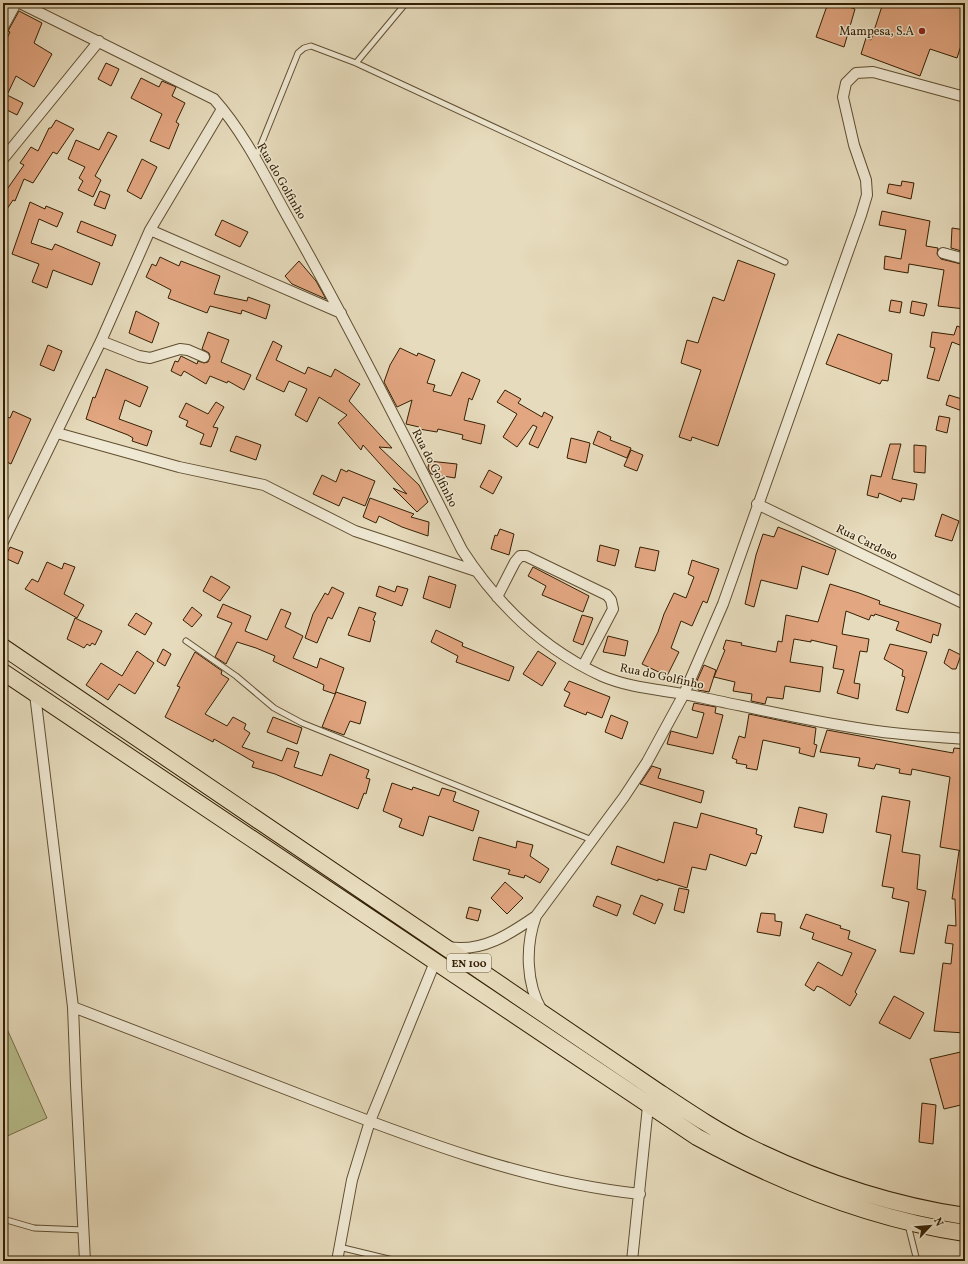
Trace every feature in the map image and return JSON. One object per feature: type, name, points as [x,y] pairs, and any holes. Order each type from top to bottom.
[{"type":"main road","name":"EN 100","points":[[3,647],[442,946],[657,1091],[712,1126],[751,1148],[825,1179],[871,1196],[927,1210],[965,1216]]},
{"type":"main road","name":"EN 100","points":[[3,672],[648,1106],[697,1137],[755,1168],[817,1194],[907,1222],[965,1233]]},
{"type":"street","points":[[3,27],[16,3]]},
{"type":"street","name":"Rua do Golfinho","points":[[20,3],[214,99],[255,159],[341,313],[462,550],[476,572],[497,597],[515,617],[541,639],[583,666],[603,676],[637,686],[862,729],[965,739]]},
{"type":"street","points":[[3,159],[99,41]]},
{"type":"street","points":[[543,1013],[532,987],[530,966],[531,930],[536,916],[624,797],[647,762],[684,694],[723,604],[867,195],[866,180],[854,145],[843,97],[846,83],[856,74],[873,72],[965,97]]},
{"type":"street","points":[[3,542],[101,341],[150,230],[222,109]]},
{"type":"street","points":[[150,230],[341,313]]},
{"type":"street","points":[[943,253],[965,259]]},
{"type":"street","points":[[101,341],[139,356],[150,358],[180,349],[188,350],[204,357]]},
{"type":"street","points":[[57,433],[179,467],[264,485],[356,531],[476,572]]},
{"type":"street","name":"Rua Cardoso","points":[[757,504],[965,604]]},
{"type":"street","points":[[497,597],[515,562],[520,556],[526,556],[607,594],[611,600],[613,609],[583,666]]},
{"type":"street","points":[[36,694],[73,1007],[85,1261]]},
{"type":"street","points":[[442,946],[456,948],[474,947],[494,942],[536,916]]},
{"type":"street","points":[[337,1261],[352,1180],[370,1121],[435,962]]},
{"type":"street","points":[[73,1007],[370,1121],[474,1157],[534,1176],[596,1189],[640,1194]]},
{"type":"street","points":[[632,1261],[648,1106]]},
{"type":"lane","points":[[356,63],[406,3]]},
{"type":"lane","points":[[255,159],[298,53],[304,48],[312,46],[356,63],[785,262]]},
{"type":"lane","points":[[186,641],[236,676],[274,708],[302,723],[592,840]]},
{"type":"lane","points":[[3,1219],[34,1228],[84,1230]]},
{"type":"lane","points":[[907,1222],[917,1261]]},
{"type":"lane","points":[[339,1247],[397,1261]]},
{"type":"green space","points":[[3,1020],[47,1118],[3,1138]]},
{"type":"building","points":[[828,3],[836,3],[855,9],[844,47],[816,37]]},
{"type":"building","name":"Mampesa, S.A","points":[[883,3],[965,3],[965,33],[957,58],[930,49],[920,76],[861,54],[866,38],[871,40]]},
{"type":"building","points":[[19,11],[42,23],[34,43],[52,54],[34,87],[16,76],[7,95],[23,103],[17,115],[3,108],[3,46],[10,32],[8,31]]},
{"type":"building","points":[[106,63],[119,69],[111,86],[98,79]]},
{"type":"building","points":[[141,78],[159,87],[162,81],[176,87],[172,96],[185,103],[176,122],[179,124],[169,149],[150,141],[162,114],[131,98]]},
{"type":"building","points":[[56,120],[74,129],[57,154],[53,152],[33,183],[24,179],[15,201],[13,200],[3,215],[3,195],[24,165],[20,163],[31,147],[38,151],[49,128],[51,128]]},
{"type":"building","points":[[108,132],[117,136],[95,176],[101,180],[93,197],[78,190],[83,181],[79,178],[85,167],[68,159],[76,140],[99,150]]},
{"type":"building","points":[[142,159],[157,167],[141,199],[127,191]]},
{"type":"building","points":[[902,181],[914,183],[911,199],[887,193],[889,184],[901,186]]},
{"type":"building","points":[[100,191],[110,195],[105,209],[94,205]]},
{"type":"building","points":[[30,202],[45,209],[46,206],[63,213],[57,227],[39,219],[31,243],[52,250],[55,244],[100,263],[92,285],[53,270],[47,288],[32,282],[39,264],[12,254]]},
{"type":"building","points":[[882,211],[930,221],[926,246],[938,248],[937,254],[941,259],[965,265],[961,296],[965,297],[965,309],[938,306],[944,270],[909,264],[908,273],[884,269],[885,256],[901,259],[906,230],[879,225]]},
{"type":"building","points":[[222,220],[248,232],[240,247],[215,235]]},
{"type":"building","points":[[81,221],[116,235],[112,246],[77,232]]},
{"type":"building","points":[[952,228],[965,230],[965,252],[951,248]]},
{"type":"building","points":[[160,257],[179,266],[181,261],[220,276],[214,294],[247,301],[248,297],[270,305],[266,319],[242,310],[241,314],[210,306],[207,313],[168,298],[171,290],[146,277],[152,264],[156,266]]},
{"type":"building","points":[[738,260],[775,274],[718,446],[692,437],[691,441],[679,437],[701,370],[681,363],[687,340],[698,343],[713,297],[724,301]]},
{"type":"building","points":[[299,261],[316,281],[326,299],[292,284],[285,276]]},
{"type":"building","points":[[891,300],[902,302],[900,313],[889,311]]},
{"type":"building","points":[[912,301],[927,304],[924,316],[910,313]]},
{"type":"building","points":[[136,311],[159,323],[152,343],[129,333]]},
{"type":"building","points":[[957,326],[965,329],[965,347],[952,342],[939,381],[927,378],[935,348],[930,347],[932,332],[954,335]]},
{"type":"building","points":[[208,332],[229,340],[221,362],[251,375],[244,390],[228,381],[227,383],[210,376],[206,384],[184,371],[181,376],[171,371],[175,361],[178,362],[181,356],[197,364],[198,361],[204,363],[208,362],[210,357],[209,353],[202,349]]},
{"type":"building","points":[[838,334],[892,354],[888,381],[882,380],[880,384],[826,364]]},
{"type":"building","points":[[273,341],[282,346],[276,360],[305,374],[308,367],[331,377],[335,369],[360,384],[349,401],[392,448],[379,447],[419,485],[428,502],[417,512],[393,488],[407,494],[363,445],[361,450],[338,423],[347,415],[319,397],[307,422],[295,415],[307,389],[289,381],[284,392],[256,379]]},
{"type":"building","points":[[48,345],[62,351],[54,371],[40,365]]},
{"type":"building","points":[[400,348],[417,356],[418,353],[435,360],[427,383],[435,385],[433,391],[451,396],[462,372],[480,380],[472,400],[469,398],[464,420],[485,425],[481,444],[462,439],[463,435],[438,429],[437,432],[419,429],[419,427],[406,424],[412,400],[397,407],[384,382],[390,365]]},
{"type":"building","points":[[106,369],[148,387],[140,407],[125,400],[119,419],[152,431],[147,446],[132,441],[133,438],[128,435],[86,419],[93,397],[95,398]]},
{"type":"building","points":[[505,390],[521,399],[518,403],[542,417],[544,412],[553,417],[538,448],[529,444],[537,427],[533,425],[517,447],[503,437],[517,414],[497,402]]},
{"type":"building","points":[[949,395],[965,400],[965,412],[946,405]]},
{"type":"building","points":[[216,402],[224,407],[213,427],[218,428],[211,447],[200,444],[204,434],[186,426],[188,421],[179,417],[186,403],[208,414]]},
{"type":"building","points":[[13,411],[31,419],[11,464],[3,460],[3,416],[10,418]]},
{"type":"building","points":[[939,416],[950,418],[947,433],[936,430]]},
{"type":"building","points":[[598,431],[611,437],[610,440],[631,448],[627,458],[593,444]]},
{"type":"building","points":[[236,436],[261,445],[256,460],[230,451]]},
{"type":"building","points":[[571,438],[590,443],[586,463],[567,458]]},
{"type":"building","points":[[890,444],[901,444],[892,479],[917,484],[914,500],[902,498],[901,502],[879,493],[878,498],[867,495],[871,475],[881,477]]},
{"type":"building","points":[[914,445],[926,446],[925,473],[914,472]]},
{"type":"building","points":[[631,450],[643,455],[637,471],[624,466]]},
{"type":"building","points":[[429,461],[457,464],[455,478],[431,474],[428,468]]},
{"type":"building","points":[[341,469],[347,472],[348,470],[375,481],[365,506],[343,497],[339,506],[313,494],[322,475],[336,482]]},
{"type":"building","points":[[489,470],[502,477],[493,494],[480,487]]},
{"type":"building","points":[[370,498],[414,514],[411,517],[429,522],[428,536],[402,527],[379,516],[376,523],[363,517]]},
{"type":"building","points":[[942,514],[959,521],[952,541],[935,536]]},
{"type":"building","points":[[778,527],[836,550],[828,575],[802,566],[797,589],[761,580],[754,607],[745,604],[756,555],[763,534],[774,537]]},
{"type":"building","points":[[500,529],[514,534],[509,555],[491,549],[495,535],[497,536]]},
{"type":"building","points":[[600,545],[619,550],[615,566],[597,561]]},
{"type":"building","points":[[10,547],[23,552],[18,564],[5,558]]},
{"type":"building","points":[[640,547],[659,551],[655,571],[635,567]]},
{"type":"building","points":[[692,560],[719,569],[707,603],[703,601],[692,626],[681,621],[671,648],[679,652],[667,676],[642,664],[658,632],[664,614],[674,593],[686,598],[694,577],[688,574]]},
{"type":"building","points":[[47,562],[62,569],[64,563],[75,567],[64,594],[84,605],[77,618],[25,589],[32,579],[38,582]]},
{"type":"building","points":[[533,567],[589,596],[583,612],[542,595],[546,586],[528,576]]},
{"type":"building","points":[[211,576],[230,587],[220,601],[203,591]]},
{"type":"building","points":[[429,576],[456,585],[450,608],[423,598]]},
{"type":"building","points":[[830,584],[880,601],[879,604],[941,624],[938,636],[933,634],[931,643],[896,630],[899,622],[875,614],[874,616],[871,615],[869,620],[846,611],[842,634],[869,639],[867,652],[860,651],[854,683],[860,684],[858,699],[837,693],[844,670],[833,668],[837,646],[811,640],[811,642],[794,639],[790,662],[823,667],[820,692],[785,686],[783,699],[767,697],[765,704],[751,701],[752,694],[733,691],[735,682],[714,677],[725,650],[723,649],[726,640],[742,643],[741,645],[776,652],[778,641],[782,642],[786,615],[818,622]]},
{"type":"building","points":[[379,586],[395,592],[397,586],[408,589],[402,606],[376,596]]},
{"type":"building","points":[[332,587],[344,593],[332,619],[328,617],[317,643],[305,638],[313,614],[325,593],[328,595]]},
{"type":"building","points":[[223,604],[251,616],[245,631],[267,640],[281,609],[291,613],[285,627],[303,636],[293,658],[317,668],[320,658],[344,668],[335,694],[323,690],[324,685],[273,661],[275,656],[237,642],[226,664],[215,657],[232,623],[217,617]]},
{"type":"building","points":[[192,607],[202,615],[192,627],[183,620]]},
{"type":"building","points":[[359,607],[376,613],[373,620],[375,621],[370,642],[348,635]]},
{"type":"building","points":[[136,613],[152,623],[145,635],[128,625]]},
{"type":"building","points":[[582,615],[593,618],[583,645],[573,641]]},
{"type":"building","points":[[75,618],[102,631],[95,645],[92,643],[90,646],[87,644],[84,648],[67,639]]},
{"type":"building","points":[[436,630],[463,643],[462,646],[514,667],[509,681],[456,662],[458,656],[431,642]]},
{"type":"building","points":[[608,636],[628,641],[625,656],[603,652]]},
{"type":"building","points":[[890,644],[927,652],[908,713],[896,710],[905,677],[902,676],[903,670],[884,659]]},
{"type":"building","points":[[163,649],[171,654],[165,666],[157,661]]},
{"type":"building","points":[[949,649],[961,655],[956,669],[952,669],[944,663]]},
{"type":"building","points":[[137,651],[154,663],[135,694],[119,684],[108,700],[86,685],[101,663],[122,676]]},
{"type":"building","points":[[538,651],[556,663],[542,686],[523,674]]},
{"type":"building","points":[[195,652],[222,671],[221,674],[229,679],[205,714],[227,726],[233,717],[246,724],[244,729],[250,733],[242,747],[282,761],[287,748],[299,752],[294,767],[322,776],[330,754],[369,770],[366,778],[370,779],[366,794],[364,793],[358,809],[275,774],[252,767],[254,762],[214,739],[213,742],[165,717],[180,687],[177,686]]},
{"type":"building","points":[[704,665],[716,670],[709,692],[698,690],[700,684],[696,683]]},
{"type":"building","points":[[569,681],[610,697],[602,718],[587,712],[586,715],[564,706],[570,693],[564,690]]},
{"type":"building","points":[[336,692],[366,702],[360,724],[350,721],[344,735],[322,727]]},
{"type":"building","points":[[694,703],[716,707],[715,713],[723,715],[713,754],[667,744],[671,731],[697,738],[704,713],[692,710]]},
{"type":"building","points":[[749,714],[816,728],[814,744],[817,745],[814,757],[799,753],[800,748],[763,740],[757,770],[746,768],[747,765],[736,763],[737,760],[732,758],[739,736],[745,738]]},
{"type":"building","points":[[611,715],[628,722],[622,739],[605,732]]},
{"type":"building","points":[[273,717],[302,728],[297,744],[267,732]]},
{"type":"building","points":[[827,730],[953,753],[954,748],[965,749],[965,838],[963,851],[940,847],[950,777],[912,769],[911,775],[899,773],[900,769],[876,764],[874,769],[858,766],[860,758],[820,752]]},
{"type":"building","points":[[652,766],[661,769],[658,778],[704,791],[701,803],[640,784]]},
{"type":"building","points":[[392,783],[412,790],[413,787],[439,796],[442,788],[456,792],[453,801],[479,811],[473,831],[429,816],[423,836],[399,827],[402,819],[383,811]]},
{"type":"building","points":[[882,796],[910,801],[902,852],[920,855],[917,889],[926,891],[914,954],[900,952],[909,902],[892,898],[894,888],[882,886],[891,835],[876,832]]},
{"type":"building","points":[[799,807],[827,814],[823,833],[794,827]]},
{"type":"building","points":[[701,813],[757,829],[756,834],[762,836],[756,854],[751,853],[746,866],[710,854],[706,870],[692,867],[687,888],[658,879],[658,881],[611,864],[617,846],[664,863],[674,822],[697,828]]},
{"type":"building","points":[[479,837],[516,848],[517,841],[533,845],[530,856],[549,869],[540,883],[525,875],[524,878],[508,874],[510,870],[473,860]]},
{"type":"building","points":[[959,851],[965,852],[965,1033],[934,1031],[943,963],[951,964],[953,944],[945,943],[948,925],[956,926],[955,899],[952,899]]},
{"type":"building","points":[[505,882],[523,898],[507,914],[491,898]]},
{"type":"building","points":[[679,888],[689,890],[684,913],[674,910]]},
{"type":"building","points":[[641,895],[663,904],[655,924],[633,914]]},
{"type":"building","points":[[597,896],[621,905],[617,916],[593,906]]},
{"type":"building","points":[[469,907],[481,910],[478,921],[466,918]]},
{"type":"building","points":[[761,913],[775,914],[775,921],[782,922],[780,936],[757,932]]},
{"type":"building","points":[[806,914],[841,926],[840,928],[850,931],[848,939],[876,950],[855,992],[857,994],[850,1006],[822,988],[817,986],[814,991],[805,985],[818,962],[842,976],[852,953],[812,939],[814,933],[800,928]]},
{"type":"building","points":[[894,996],[924,1013],[910,1039],[879,1023]]},
{"type":"building","points":[[965,1051],[965,1104],[944,1109],[930,1059]]},
{"type":"building","points":[[922,1103],[936,1105],[933,1144],[919,1142]]},
{"type":"place","name":"Mampesa, S.A","points":[[922,31]]}]
